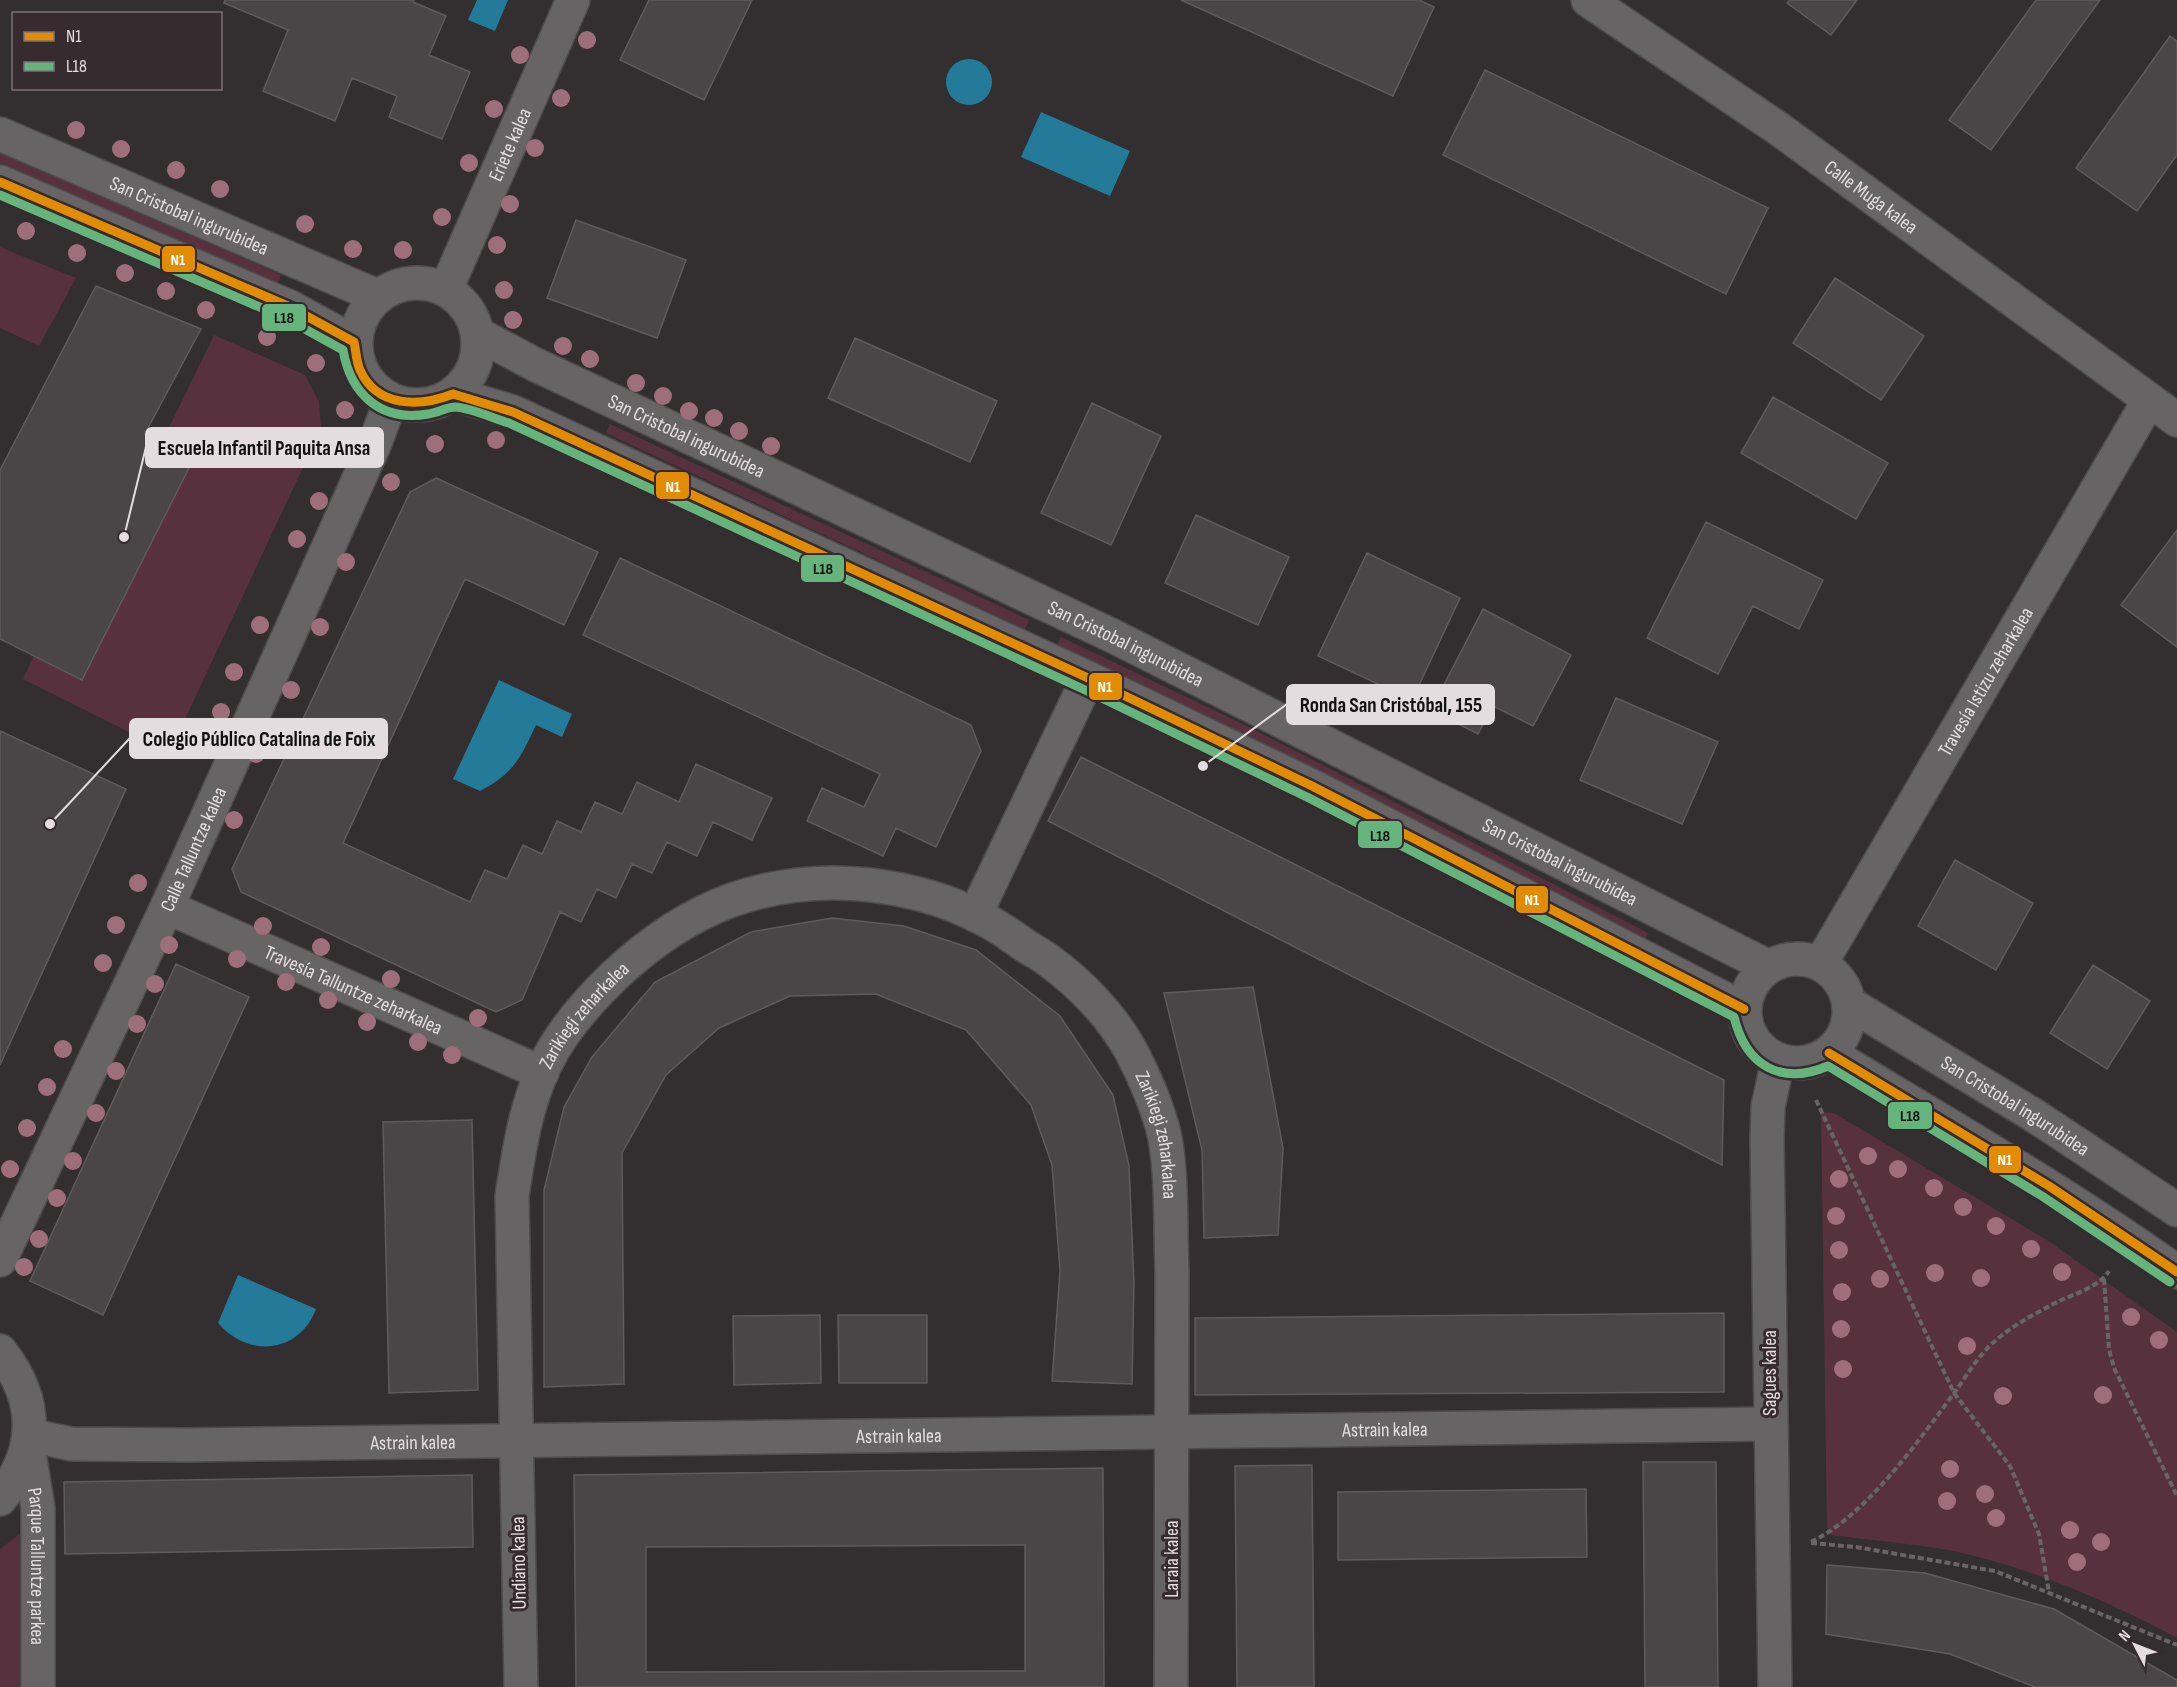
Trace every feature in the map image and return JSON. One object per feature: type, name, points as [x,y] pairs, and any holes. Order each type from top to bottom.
[{"type":"street","name":"Eriete kalea","points":[[446,289],[573,0]]},
{"type":"street","name":"Calle Muga kalea","points":[[1587,0],[1779,129],[2148,402],[2177,420]]},
{"type":"street","name":"San Cristobal ingurubidea","points":[[0,134],[377,296]]},
{"type":"street","points":[[0,182],[290,307],[354,342]]},
{"type":"street","points":[[421,281],[446,289],[471,313],[478,334],[477,358],[467,379],[453,394],[436,402],[422,405],[391,400],[372,387],[360,370],[354,342],[361,316],[377,296],[399,284],[421,281]]},
{"type":"street","name":"San Cristobal ingurubidea","points":[[478,334],[534,364],[1113,636],[1767,966]]},
{"type":"street","points":[[453,394],[513,412],[1088,678],[1312,786],[1744,1009]]},
{"type":"street","name":"Calle Talluntze kalea","points":[[0,1260],[167,907],[375,443],[391,400]]},
{"type":"street","name":"Travesía Istizu zeharkalea","points":[[1821,963],[2148,402]]},
{"type":"street","points":[[975,915],[1088,678]]},
{"type":"street","name":"Zarikiegi zeharkalea","points":[[514,1439],[512,1196],[524,1125],[542,1073],[585,1006],[634,957],[680,926],[731,901],[766,890],[807,885],[856,885],[930,896],[1007,931],[1081,987],[1130,1049],[1163,1128],[1172,1272],[1172,1431]]},
{"type":"street","name":"Travesía Talluntze zeharkalea","points":[[167,907],[542,1073]]},
{"type":"street","points":[[1804,958],[1821,963],[1841,980],[1850,1004],[1846,1032],[1829,1053],[1813,1061],[1795,1064],[1778,1060],[1759,1048],[1748,1030],[1744,1009],[1751,985],[1767,966],[1785,959],[1804,958]]},
{"type":"street","name":"San Cristobal ingurubidea","points":[[1850,1004],[2035,1116],[2177,1210]]},
{"type":"street","points":[[1829,1053],[2001,1156],[2118,1230],[2177,1272]]},
{"type":"street","name":"Sagues kalea","points":[[1775,1687],[1770,1424],[1768,1107],[1778,1060]]},
{"type":"street","name":"Parque Talluntze parkea","points":[[0,1351],[16,1371],[28,1402],[29,1441],[38,1508],[38,1687]]},
{"type":"street","name":"Astrain kalea","points":[[29,1441],[101,1445],[1770,1424]]},
{"type":"street","name":"Laraia kalea","points":[[1171,1687],[1172,1431]]},
{"type":"street","name":"Undiano kalea","points":[[514,1439],[520,1687]]},
{"type":"street","name":"Parque Talluntze parkea","points":[[0,1499],[15,1480],[29,1441]]},
{"type":"path","points":[[1816,1100],[1954,1393],[2010,1466],[2039,1534],[2049,1592]]},
{"type":"path","points":[[2110,1269],[2104,1279],[2001,1336],[1982,1354],[1954,1393],[1864,1502],[1827,1534],[1808,1543],[1856,1547],[1995,1571],[2177,1645]]},
{"type":"path","points":[[2104,1279],[2109,1349],[2114,1368],[2177,1496]]},
{"type":"shaded area","points":[[0,152],[281,275],[276,288],[0,169]]},
{"type":"shaded area","points":[[0,247],[76,278],[39,346],[0,328]]},
{"type":"shaded area","points":[[214,335],[305,375],[319,402],[321,429],[178,734],[151,743],[23,679],[34,656],[82,679],[195,457],[164,438]]},
{"type":"shaded area","points":[[610,424],[1029,620],[1025,629],[606,433]]},
{"type":"shaded area","points":[[1061,637],[1249,727],[1648,933],[1644,942],[1057,644]]},
{"type":"shaded area","points":[[1821,1112],[1834,1113],[2050,1242],[2177,1332],[2177,1638],[2091,1596],[1997,1562],[1936,1548],[1827,1534]]},
{"type":"shaded area","points":[[21,1533],[23,1687],[0,1687],[0,1549]]},
{"type":"water","points":[[477,0],[508,0],[495,31],[468,20]]},
{"type":"water","points":[[969,59],[978,60],[986,65],[991,73],[991,91],[986,99],[978,104],[969,105],[960,104],[952,99],[947,91],[946,82],[947,73],[952,65],[960,60]]},
{"type":"water","points":[[1041,112],[1130,151],[1110,196],[1021,157]]},
{"type":"water","points":[[499,680],[572,714],[562,737],[536,725],[525,747],[508,772],[480,791],[453,779]]},
{"type":"water","points":[[238,1275],[316,1309],[308,1324],[298,1335],[272,1346],[258,1346],[244,1342],[230,1334],[218,1323]]},
{"type":"building","points":[[225,0],[414,0],[413,2],[446,16],[429,55],[470,72],[442,139],[389,117],[397,96],[352,78],[335,121],[263,91],[288,30],[224,3]]},
{"type":"building","points":[[649,0],[752,0],[704,100],[620,60]]},
{"type":"building","points":[[1181,0],[1419,0],[1434,7],[1393,96]]},
{"type":"building","points":[[1790,0],[1857,0],[1831,35],[1787,3]]},
{"type":"building","points":[[2036,0],[2100,0],[1991,150],[1949,120]]},
{"type":"building","points":[[2170,36],[2177,41],[2177,155],[2137,211],[2076,168]]},
{"type":"building","points":[[1485,70],[1768,208],[1726,294],[1443,155]]},
{"type":"building","points":[[576,220],[686,260],[657,338],[547,298]]},
{"type":"building","points":[[1835,278],[1924,336],[1881,400],[1793,343]]},
{"type":"building","points":[[96,286],[201,329],[148,428],[195,456],[82,680],[0,639],[0,470]]},
{"type":"building","points":[[855,338],[997,401],[970,462],[828,398]]},
{"type":"building","points":[[1773,397],[1888,463],[1856,519],[1741,453]]},
{"type":"building","points":[[1092,403],[1161,436],[1111,545],[1041,513]]},
{"type":"building","points":[[436,478],[598,552],[564,625],[465,579],[343,843],[470,902],[485,870],[507,879],[523,845],[542,854],[557,821],[581,832],[595,802],[622,814],[637,782],[679,802],[696,764],[772,798],[752,840],[713,822],[697,856],[667,842],[652,873],[632,864],[616,898],[597,889],[581,922],[560,912],[522,1000],[496,1012],[241,892],[232,869],[410,492]]},
{"type":"building","points":[[1196,515],[1289,557],[1258,625],[1165,583]]},
{"type":"building","points":[[1706,522],[1823,580],[1799,629],[1753,606],[1718,674],[1647,638]]},
{"type":"building","points":[[2177,530],[2177,647],[2121,605]]},
{"type":"building","points":[[1367,553],[1460,598],[1412,700],[1318,656]]},
{"type":"building","points":[[620,558],[971,725],[981,751],[936,847],[896,828],[883,856],[807,821],[822,788],[864,807],[880,774],[583,635]]},
{"type":"building","points":[[1483,609],[1571,655],[1533,726],[1493,706],[1478,734],[1431,710]]},
{"type":"building","points":[[1616,698],[1718,742],[1682,824],[1580,780]]},
{"type":"building","points":[[0,731],[126,789],[0,1065]]},
{"type":"building","points":[[1081,757],[1724,1080],[1722,1165],[1048,821]]},
{"type":"building","points":[[1955,860],[2033,903],[1996,970],[1918,926]]},
{"type":"building","points":[[832,918],[904,926],[976,950],[1060,1016],[1113,1095],[1129,1166],[1134,1283],[1132,1384],[1052,1381],[1060,1271],[1052,1165],[1031,1105],[966,1030],[876,994],[790,996],[719,1028],[666,1075],[622,1153],[624,1384],[544,1387],[544,1190],[564,1107],[592,1057],[655,982],[751,932]]},
{"type":"building","points":[[176,964],[249,997],[103,1315],[30,1281]]},
{"type":"building","points":[[2093,965],[2150,1001],[2107,1069],[2050,1033]]},
{"type":"building","points":[[1253,987],[1283,1148],[1278,1235],[1204,1238],[1202,1150],[1164,993]]},
{"type":"building","points":[[472,1120],[478,1390],[389,1393],[383,1122]]},
{"type":"building","points":[[1724,1313],[1724,1392],[1195,1395],[1195,1318]]},
{"type":"building","points":[[820,1315],[821,1383],[734,1385],[733,1316]]},
{"type":"building","points":[[838,1315],[927,1315],[927,1383],[839,1383]]},
{"type":"building","points":[[1643,1462],[1716,1462],[1718,1687],[1645,1687]]},
{"type":"building","points":[[1312,1465],[1314,1687],[1237,1687],[1235,1466]]},
{"type":"building","points":[[1103,1468],[1104,1687],[576,1687],[574,1475]],"holes":[[[1025,1545],[1025,1671],[646,1672],[646,1547]]]},
{"type":"building","points":[[472,1475],[473,1547],[65,1554],[64,1482]]},
{"type":"building","points":[[1586,1489],[1587,1557],[1338,1560],[1338,1492]]},
{"type":"building","points":[[1827,1565],[1925,1573],[2054,1609],[2177,1680],[2177,1687],[2035,1687],[1950,1654],[1826,1634]]},
{"type":"transit line","name":"N1","points":[[0,182],[290,307],[354,342]]},
{"type":"transit line","name":"L18","points":[[0,195],[285,318],[343,350],[347,366],[361,392],[383,409],[396,414],[411,415],[455,407],[475,411],[509,423],[1083,689],[1307,797],[1734,1017],[1747,1048],[1768,1067],[1795,1074],[1811,1072],[1828,1066],[2042,1196],[2170,1282]]},
{"type":"transit line","name":"N1","points":[[354,342],[360,370],[377,392],[388,398],[414,402],[453,394]]},
{"type":"transit line","name":"N1","points":[[453,394],[513,412],[1088,678],[1312,786],[1744,1009]]},
{"type":"transit line","name":"N1","points":[[1829,1053],[2049,1186],[2177,1272]]},
{"type":"place","name":"Escuela Infantil Paquita Ansa","points":[[124,537]]},
{"type":"place","name":"Ronda San Cristóbal, 155","points":[[1203,766]]},
{"type":"place","name":"Colegio Público Catalina de Foix","points":[[50,824]]}]
